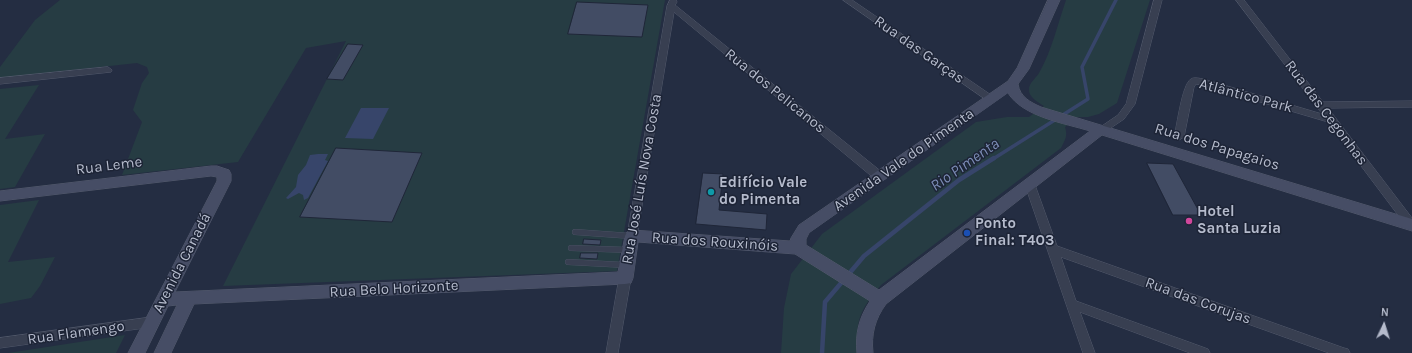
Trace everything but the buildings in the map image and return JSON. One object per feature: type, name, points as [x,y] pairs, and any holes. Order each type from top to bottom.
[{"type":"street","name":"Rua das Garças","points":[[847,0],[991,99]]},
{"type":"street","points":[[991,99],[1012,84],[1023,69],[1054,0]]},
{"type":"street","points":[[865,353],[865,326],[874,307],[880,299],[1099,132],[1121,117],[1130,104],[1158,0]]},
{"type":"street","name":"Rua das Cegonhas","points":[[1240,0],[1411,224]]},
{"type":"street","name":"Rua dos Pelicanos","points":[[673,3],[879,176]]},
{"type":"street","name":"Rua José Luís Nova Costa","points":[[612,353],[673,3]]},
{"type":"street","points":[[0,81],[108,70]]},
{"type":"street","name":"Atlântico Park","points":[[1179,137],[1190,86],[1194,81],[1207,83],[1332,120]]},
{"type":"street","points":[[1012,84],[1013,92],[1016,97]]},
{"type":"street","name":"Avenida Vale do Pimenta","points":[[798,248],[798,238],[802,231],[879,176],[991,99],[1016,97]]},
{"type":"street","name":"Rua dos Papagaios","points":[[1016,97],[1036,110],[1080,124],[1099,132],[1411,224]]},
{"type":"street","points":[[1320,105],[1412,104]]},
{"type":"street","name":"Rua Leme","points":[[0,196],[211,171],[223,172]]},
{"type":"street","name":"Avenida Canadá","points":[[136,353],[224,181],[225,177],[223,172]]},
{"type":"street","points":[[1030,185],[1089,353]]},
{"type":"street","name":"Rua dos Rouxinóis","points":[[631,243],[798,248]]},
{"type":"street","points":[[798,248],[880,299]]},
{"type":"street","name":"Rua das Corujas","points":[[1052,249],[1344,353]]},
{"type":"street","name":"Rua Belo Horizonte","points":[[164,299],[626,272]]},
{"type":"street","name":"Avenida Canadá","points":[[162,353],[189,298]]},
{"type":"street","points":[[1072,304],[1204,353]]},
{"type":"street","name":"Rua Flamengo","points":[[0,343],[152,322]]},
{"type":"lane","points":[[575,232],[631,243]]},
{"type":"lane","points":[[571,248],[631,243]]},
{"type":"lane","points":[[568,262],[626,272]]},
{"type":"shaded area","points":[[60,0],[665,0],[617,271],[223,286],[346,41],[306,48],[238,162],[122,175],[142,122],[133,110],[142,83],[149,73],[147,67],[137,63],[0,78],[0,67],[35,20]]},
{"type":"shaded area","points":[[1066,0],[1150,0],[1117,103],[1099,114],[1088,117],[1077,117],[1065,127],[1066,135],[1061,148],[881,285],[868,302],[860,316],[857,332],[858,353],[781,353],[784,308],[791,274],[822,234],[976,122],[1007,117],[1029,117],[1044,106],[1032,97],[1029,92],[1029,87],[1039,73],[1047,56]]},
{"type":"shaded area","points":[[39,85],[5,139],[45,134],[15,187],[0,189],[0,89]]},
{"type":"shaded area","points":[[39,200],[8,262],[55,257],[40,286],[31,298],[0,304],[0,205]]},
{"type":"shaded area","points":[[125,335],[116,353],[8,353]]},
{"type":"water","points":[[361,108],[389,108],[373,139],[345,138]]},
{"type":"water","points":[[328,154],[325,160],[328,161],[308,198],[304,200],[303,195],[299,193],[288,199],[286,198],[296,187],[298,175],[306,165],[310,155]]},
{"type":"waterway","name":"Rio Pimenta","points":[[993,159],[1088,99],[1082,67],[1116,0]]},
{"type":"waterway","name":"Rio Pimenta","points":[[822,353],[825,302],[864,256],[959,180],[994,158]]},
{"type":"place","name":"Edifício Vale do Pimenta","points":[[711,192]]},
{"type":"place","name":"Hotel Santa Luzia","points":[[1189,221]]},
{"type":"place","name":"Ponto Final: T403","points":[[967,233]]}]
